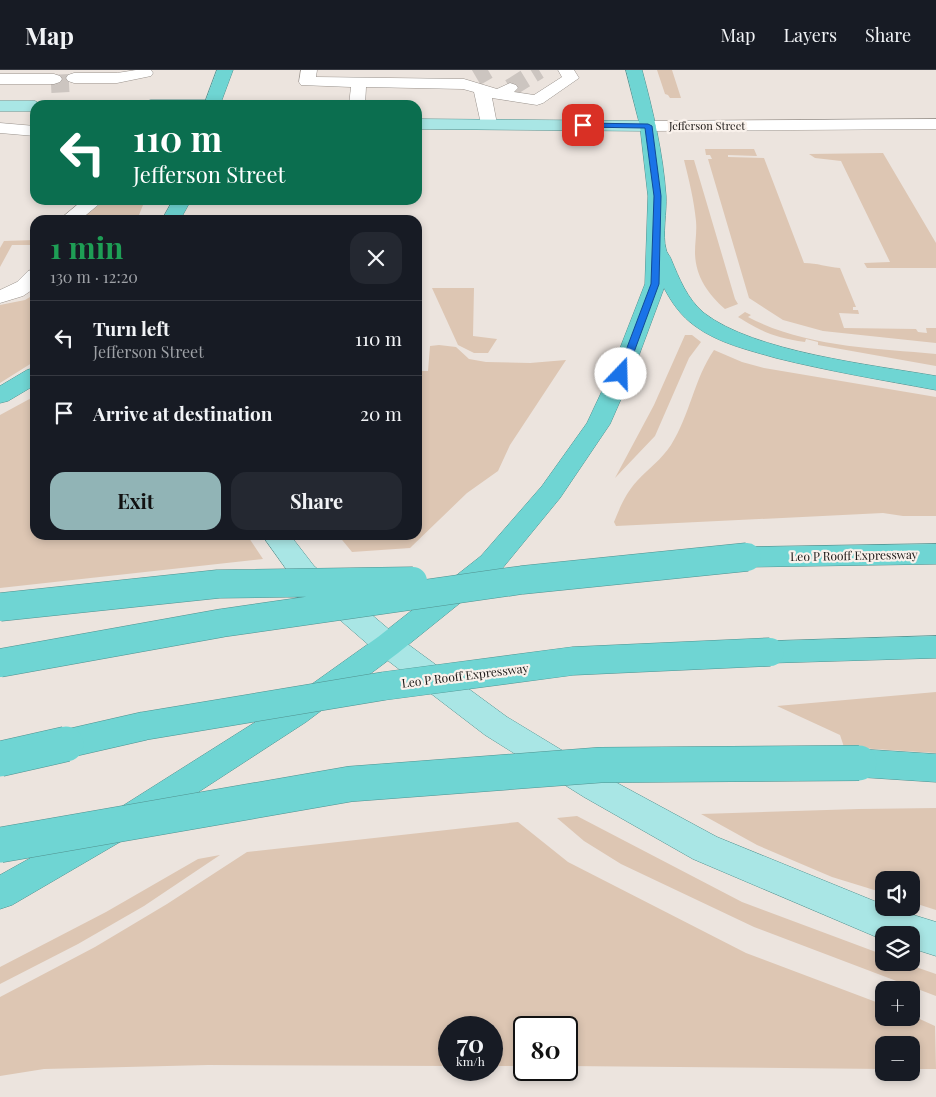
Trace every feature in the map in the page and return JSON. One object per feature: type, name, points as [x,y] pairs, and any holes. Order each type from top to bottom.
[{"type":"highway","points":[[215,100],[225,70]]},
{"type":"highway","points":[[0,893],[125,822],[295,713],[388,645],[491,563],[551,492],[598,424],[621,374],[655,284],[657,196],[648,126],[634,70]]},
{"type":"highway","points":[[656,248],[675,290],[695,316],[722,332],[747,343],[793,356],[868,372],[936,383]]},
{"type":"highway","points":[[0,396],[30,378]]},
{"type":"highway","name":"Leo P Rooff Expressway","points":[[0,663],[222,623],[522,580],[747,557],[936,554]]},
{"type":"highway","points":[[0,607],[218,584],[522,580]]},
{"type":"highway","name":"Leo P Rooff Expressway","points":[[0,759],[144,726],[384,686],[573,661],[936,647]]},
{"type":"highway","points":[[0,845],[350,784],[600,765],[859,762],[936,768]]},
{"type":"main road","points":[[0,106],[30,106]]},
{"type":"main road","name":"Jefferson Street","points":[[422,124],[648,126]]},
{"type":"main road","points":[[279,540],[304,573],[388,645],[496,726],[595,788],[704,848],[874,919],[936,939]]},
{"type":"street","points":[[309,70],[307,82],[474,83],[537,100],[571,78],[566,70]]},
{"type":"street","points":[[73,81],[117,78],[145,73]]},
{"type":"street","points":[[2,79],[14,84],[53,81]]},
{"type":"street","points":[[357,100],[359,82]]},
{"type":"street","points":[[474,83],[489,124]]},
{"type":"street","name":"Jefferson Street","points":[[648,126],[936,124]]},
{"type":"street","points":[[0,128],[30,131]]},
{"type":"street","points":[[75,215],[88,205]]},
{"type":"street","points":[[0,297],[30,283]]},
{"type":"shaded area","points":[[657,70],[672,70],[681,98],[670,98],[665,94]]},
{"type":"shaded area","points":[[705,149],[754,149],[757,156],[728,155],[728,157],[764,158],[804,263],[840,268],[856,307],[853,307],[853,310],[858,310],[859,314],[839,313],[844,328],[916,329],[918,332],[927,333],[926,328],[936,328],[936,343],[823,331],[783,320],[749,298],[708,159],[712,159],[710,155],[706,155]]},
{"type":"shaded area","points":[[883,153],[936,243],[936,268],[867,268],[864,263],[890,262],[841,161],[815,158],[809,154]]},
{"type":"shaded area","points":[[684,160],[694,160],[738,304],[725,309],[708,291],[697,269],[695,213]]},
{"type":"shaded area","points":[[99,205],[143,205],[139,215],[83,215]]},
{"type":"shaded area","points":[[30,240],[30,245],[12,245],[0,267],[0,248],[4,241]]},
{"type":"shaded area","points":[[432,288],[474,288],[473,336],[497,339],[488,353],[474,353],[458,345]]},
{"type":"shaded area","points":[[30,297],[30,364],[0,383],[0,305],[25,300]]},
{"type":"shaded area","points":[[745,312],[751,315],[748,317],[793,335],[864,348],[936,354],[936,366],[818,345],[818,342],[806,339],[805,342],[777,336],[762,331],[738,317]]},
{"type":"shaded area","points":[[685,335],[692,335],[701,342],[689,358],[655,436],[615,478],[654,405]]},
{"type":"shaded area","points":[[430,346],[456,347],[469,359],[486,362],[530,363],[566,360],[510,445],[498,471],[467,493],[422,536],[422,371],[428,371]]},
{"type":"shaded area","points":[[714,350],[742,362],[764,368],[936,397],[936,516],[903,516],[883,513],[616,526],[614,522],[630,490],[671,445],[683,422],[707,361]]},
{"type":"shaded area","points":[[30,399],[30,540],[250,540],[263,559],[0,588],[0,415]]},
{"type":"shaded area","points":[[342,540],[418,540],[410,548],[352,552]]},
{"type":"shaded area","points":[[936,692],[936,753],[844,747],[840,735],[777,706]]},
{"type":"shaded area","points":[[936,808],[936,910],[920,905],[920,871],[875,871],[875,890],[832,877],[757,845],[701,814]]},
{"type":"shaded area","points":[[577,816],[742,902],[875,952],[875,971],[920,971],[920,968],[936,974],[936,996],[920,990],[920,981],[896,981],[754,927],[621,864],[584,841],[557,818]]},
{"type":"shaded area","points":[[518,822],[568,862],[746,953],[875,1002],[875,1026],[920,1026],[920,1019],[935,1026],[936,1069],[920,1069],[920,1036],[875,1036],[875,1069],[578,1066],[578,1016],[513,1016],[513,1066],[503,1066],[503,1016],[438,1016],[438,1066],[208,1065],[44,1069],[0,1076],[0,997],[95,947],[167,904],[247,852]]},
{"type":"shaded area","points":[[220,855],[144,906],[78,944],[0,984],[0,967],[106,912],[198,859]]},
{"type":"tunnel","points":[[476,77],[488,70]]},
{"type":"tunnel","points":[[510,88],[539,70]]},
{"type":"tunnel","points":[[51,84],[71,83]]},
{"type":"route","points":[[583,125],[648,126],[657,196],[655,284],[621,374]]}]
